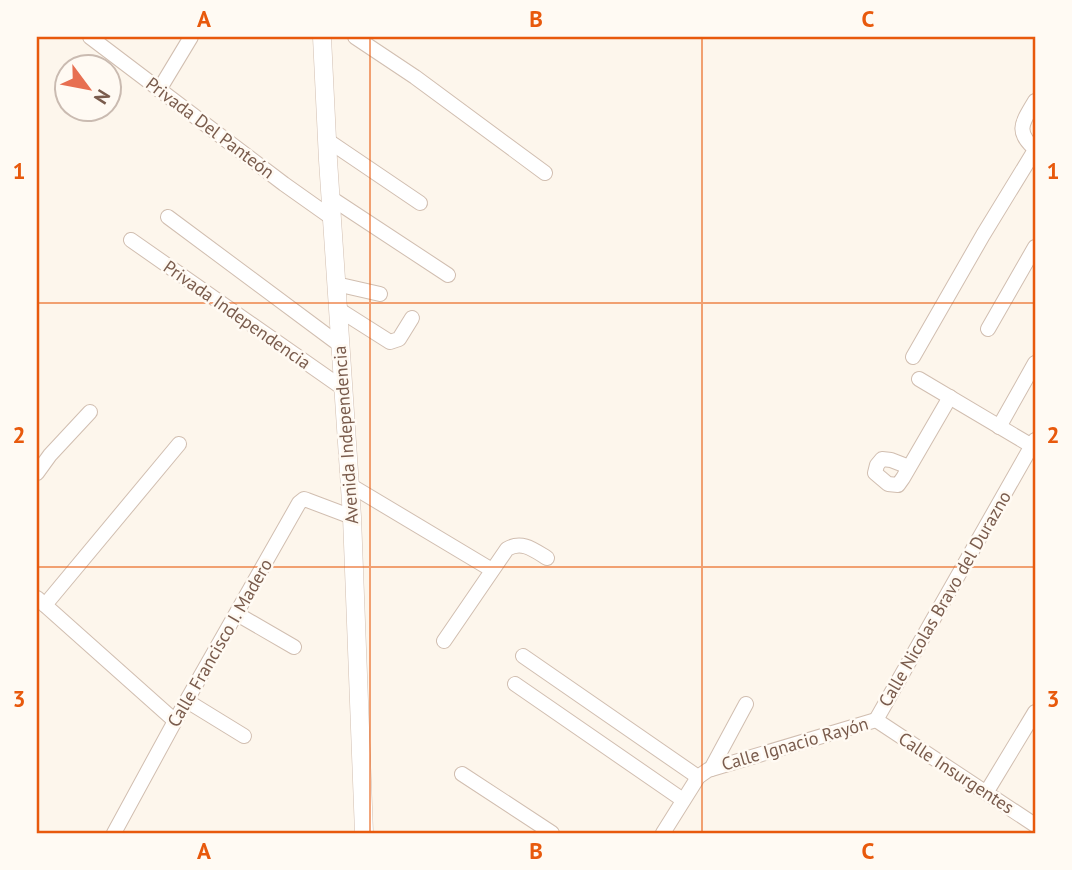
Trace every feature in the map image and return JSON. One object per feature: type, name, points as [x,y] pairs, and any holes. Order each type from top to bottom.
[{"type":"street","points":[[159,90],[191,37]]},
{"type":"street","name":"Avenida Independencia","points":[[322,37],[352,517],[364,833]]},
{"type":"street","points":[[355,37],[415,77],[545,173]]},
{"type":"street","name":"Privada Del Panteón","points":[[95,38],[159,90],[332,218]]},
{"type":"street","points":[[913,356],[1035,150],[1026,142],[1022,129],[1035,101]]},
{"type":"street","points":[[327,140],[420,203]]},
{"type":"street","points":[[331,198],[448,275]]},
{"type":"street","points":[[169,217],[340,345]]},
{"type":"street","name":"Privada Independencia","points":[[131,240],[344,390]]},
{"type":"street","points":[[988,329],[1035,247]]},
{"type":"street","points":[[336,284],[380,294]]},
{"type":"street","points":[[338,309],[390,342],[399,339],[412,317]]},
{"type":"street","points":[[999,427],[1035,363]]},
{"type":"street","points":[[919,379],[999,427],[1034,443]]},
{"type":"street","points":[[909,467],[950,397]]},
{"type":"street","points":[[37,473],[90,412]]},
{"type":"street","name":"Calle Nicolas Bravo del Durazno","points":[[876,720],[1034,443]]},
{"type":"street","points":[[174,721],[41,601],[179,444]]},
{"type":"street","points":[[350,485],[492,570]]},
{"type":"street","name":"Calle Francisco I. Madero","points":[[114,833],[174,721],[301,501],[307,500],[352,517]]},
{"type":"street","points":[[444,641],[508,549],[516,544],[527,546],[547,558]]},
{"type":"street","points":[[237,614],[294,647]]},
{"type":"street","points":[[523,656],[698,777]]},
{"type":"street","points":[[515,684],[683,800]]},
{"type":"street","points":[[187,701],[244,736]]},
{"type":"street","points":[[711,769],[746,704]]},
{"type":"street","points":[[986,793],[1035,712]]},
{"type":"street","name":"Calle Ignacio Rayón","points":[[663,833],[698,777],[711,769],[876,720]]},
{"type":"street","name":"Calle Insurgentes","points":[[876,720],[1035,825]]},
{"type":"street","points":[[462,774],[552,833]]}]
